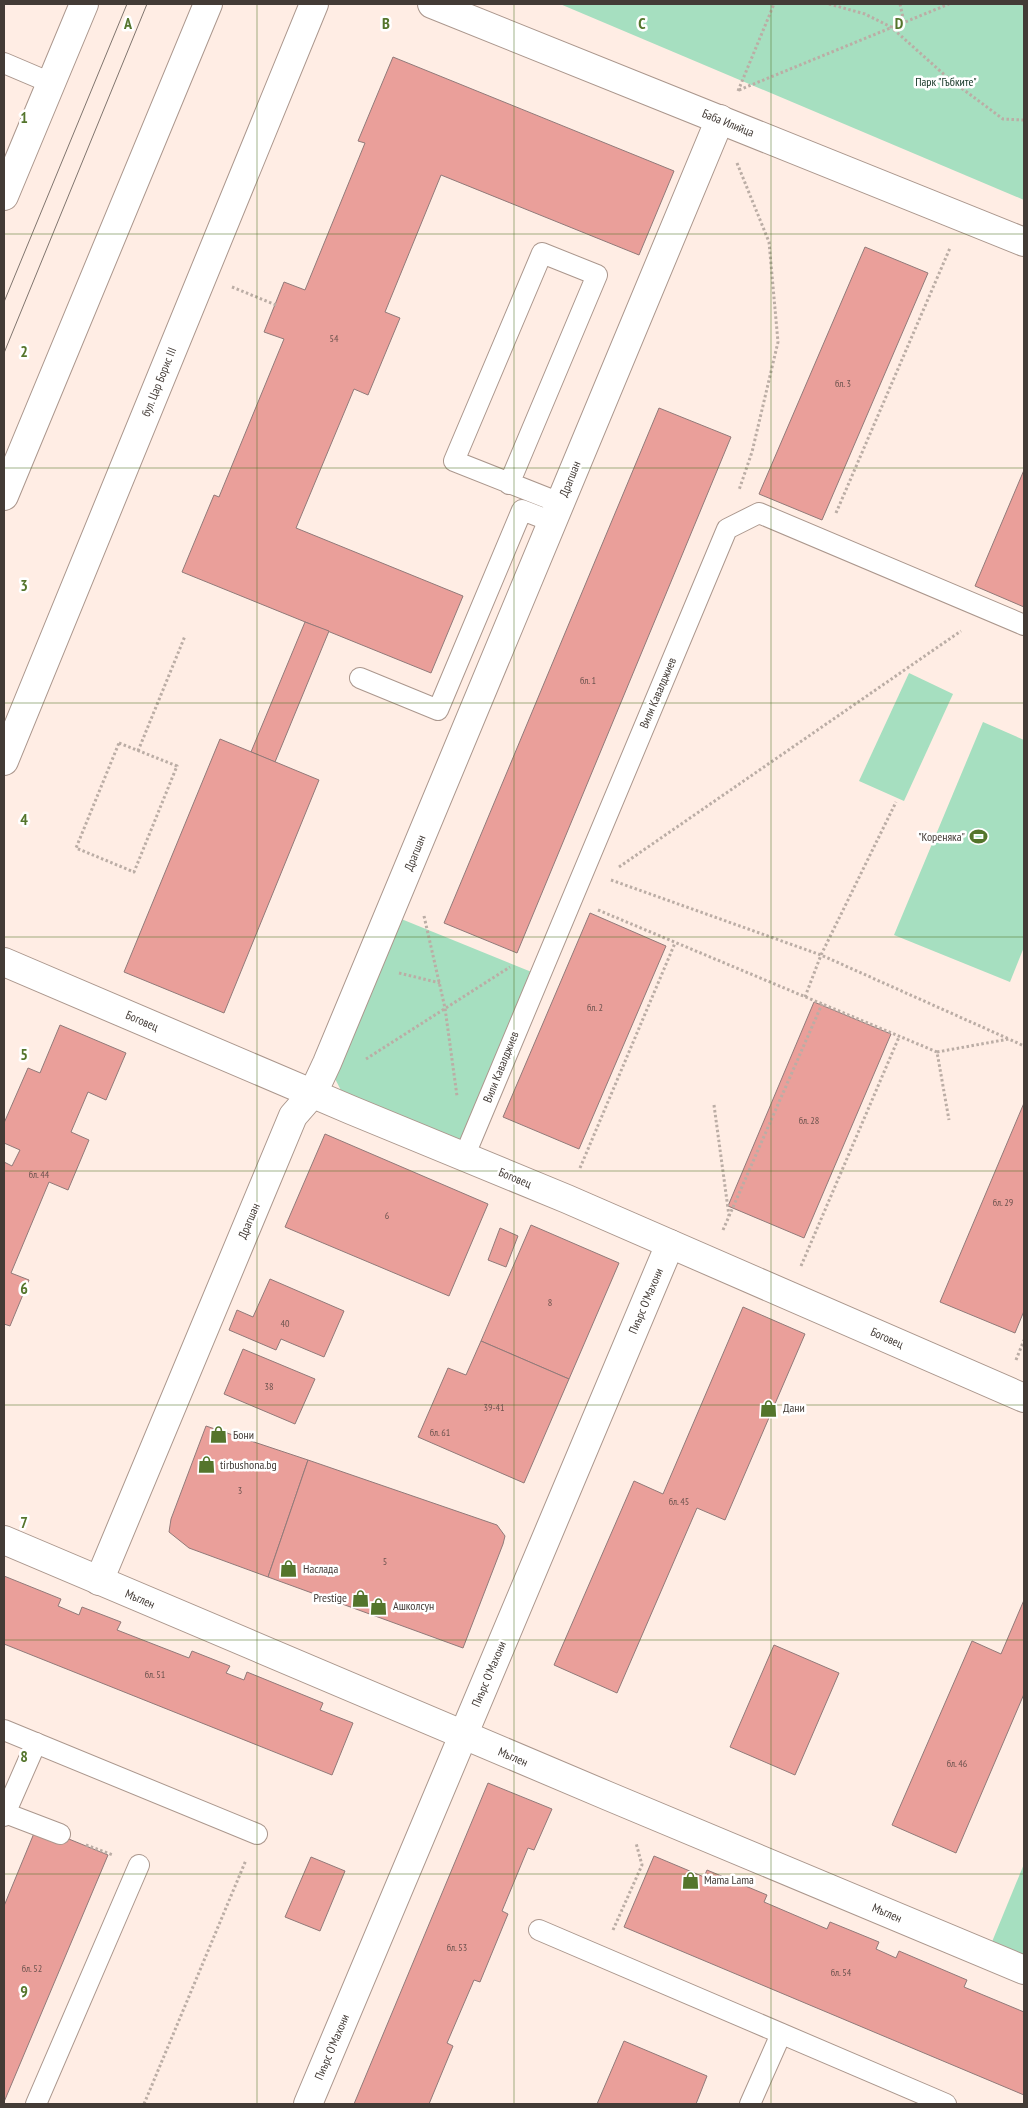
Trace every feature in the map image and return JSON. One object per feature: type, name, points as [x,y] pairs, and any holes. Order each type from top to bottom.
[{"type":"street","points":[[4,196],[84,4]]},
{"type":"street","points":[[4,496],[208,4]]},
{"type":"street","name":"бул. Цар Борис III","points":[[4,761],[314,4]]},
{"type":"street","name":"Баба Илийца","points":[[432,4],[1024,242]]},
{"type":"street","name":"Драгшан","points":[[99,1581],[294,1116],[313,1093],[368,966],[720,119]]},
{"type":"street","name":"Боговец","points":[[4,962],[567,1199],[1024,1398]]},
{"type":"street","name":"Пиърс О'Махони","points":[[308,2104],[670,1244]]},
{"type":"street","name":"Мъглен","points":[[4,1540],[626,1804],[1024,1970]]},
{"type":"lane","points":[[4,63],[51,83]]},
{"type":"lane","points":[[509,484],[597,275],[542,253],[454,461],[509,484],[556,512]]},
{"type":"lane","points":[[360,678],[438,710],[522,510],[556,512]]},
{"type":"lane","points":[[726,529],[760,513],[1024,625]]},
{"type":"lane","name":"Вили Кавалджиев","points":[[464,1157],[726,529]]},
{"type":"lane","points":[[4,1730],[256,1834]]},
{"type":"lane","points":[[36,1743],[4,1814],[60,1834]]},
{"type":"lane","points":[[36,2104],[139,1865]]},
{"type":"lane","points":[[539,1930],[946,2104]]},
{"type":"lane","points":[[750,2104],[781,2034]]},
{"type":"path","points":[[726,529],[752,452],[778,342],[769,242],[720,119],[739,90],[774,4]]},
{"type":"path","points":[[829,4],[864,14],[891,27],[948,78],[1003,119],[1024,120]]},
{"type":"path","points":[[900,4],[904,22]]},
{"type":"path","points":[[739,90],[949,4]]},
{"type":"path","points":[[825,540],[963,217]]},
{"type":"path","points":[[230,286],[276,305]]},
{"type":"path","points":[[571,899],[991,611]]},
{"type":"path","points":[[138,751],[185,636]]},
{"type":"path","points":[[119,743],[138,751],[177,766],[134,872],[76,848],[119,743]]},
{"type":"path","points":[[805,998],[821,954],[896,802]]},
{"type":"path","points":[[603,878],[821,954],[1024,1046]]},
{"type":"path","points":[[400,888],[423,911],[446,1008],[457,1101]]},
{"type":"path","points":[[571,899],[937,1052],[1009,1039]]},
{"type":"path","points":[[567,1199],[675,943]]},
{"type":"path","points":[[358,1064],[512,965]]},
{"type":"path","points":[[368,966],[440,983]]},
{"type":"path","points":[[709,1261],[822,1004]]},
{"type":"path","points":[[788,1294],[899,1037]]},
{"type":"path","points":[[937,1052],[948,1120]]},
{"type":"path","points":[[714,1105],[729,1217]]},
{"type":"path","points":[[1016,1358],[1024,1340]]},
{"type":"path","points":[[610,1961],[608,1940],[642,1865],[626,1804]]},
{"type":"path","points":[[60,1834],[139,1865]]},
{"type":"path","points":[[144,2104],[256,1834]]},
{"type":"green space","name":"Парк \"Гъбките\"","points":[[560,4],[1024,4],[1024,200]]},
{"type":"green space","points":[[909,673],[953,694],[904,801],[859,781]]},
{"type":"green space","name":"\"Кореняка\"","points":[[983,722],[1024,740],[1024,947],[1010,982],[894,935]]},
{"type":"green space","points":[[389,914],[539,975],[464,1157],[351,1110],[327,1063]]},
{"type":"green space","points":[[1024,1864],[1024,1970],[987,1954]]},
{"type":"building","points":[[393,57],[674,171],[639,255],[441,175],[385,312],[400,318],[368,395],[354,389],[296,528],[463,596],[431,673],[182,572],[214,495],[219,497],[284,339],[264,332],[284,282],[305,290],[365,143],[358,141]]},
{"type":"building","points":[[865,247],[928,273],[822,520],[759,494]]},
{"type":"building","points":[[659,408],[731,437],[517,953],[444,923]]},
{"type":"building","points":[[1024,470],[1024,607],[975,586]]},
{"type":"building","points":[[305,622],[329,631],[275,762],[251,752]]},
{"type":"building","points":[[220,739],[319,780],[224,1013],[124,972]]},
{"type":"building","points":[[590,913],[666,946],[579,1149],[503,1117]]},
{"type":"building","points":[[814,1002],[891,1034],[804,1238],[728,1206]]},
{"type":"building","points":[[60,1025],[126,1053],[106,1100],[88,1092],[71,1132],[89,1140],[68,1190],[49,1182],[11,1273],[29,1280],[10,1326],[4,1324],[4,1162],[12,1166],[20,1150],[4,1143],[4,1123],[28,1068],[40,1073]]},
{"type":"building","points":[[1024,1103],[1024,1311],[1015,1333],[940,1302]]},
{"type":"building","points":[[325,1134],[488,1204],[449,1296],[285,1227]]},
{"type":"building","points":[[531,1225],[619,1263],[569,1379],[481,1341]]},
{"type":"building","points":[[500,1228],[518,1236],[506,1267],[488,1260]]},
{"type":"building","points":[[270,1279],[344,1311],[324,1357],[281,1339],[276,1350],[229,1330],[237,1310],[253,1317]]},
{"type":"building","points":[[743,1307],[805,1334],[725,1520],[697,1508],[617,1693],[554,1665],[634,1481],[663,1494]]},
{"type":"building","points":[[481,1341],[569,1379],[524,1483],[418,1437],[448,1368],[466,1375]]},
{"type":"building","points":[[243,1349],[315,1379],[295,1424],[224,1394]]},
{"type":"building","points":[[206,1426],[308,1460],[268,1577],[189,1548],[169,1532],[171,1519]]},
{"type":"building","points":[[308,1460],[497,1525],[505,1536],[503,1544],[463,1648],[268,1577]]},
{"type":"building","points":[[4,1576],[61,1599],[58,1606],[79,1615],[82,1607],[121,1622],[117,1630],[189,1658],[192,1651],[230,1666],[226,1673],[244,1680],[247,1672],[323,1703],[320,1710],[353,1723],[332,1775],[4,1644]]},
{"type":"building","points":[[1024,1600],[1024,1694],[956,1853],[892,1825],[972,1641],[1001,1654]]},
{"type":"building","points":[[774,1645],[839,1673],[795,1775],[730,1747]]},
{"type":"building","points":[[488,1783],[552,1809],[534,1850],[528,1848],[502,1911],[508,1914],[480,1982],[474,1980],[447,2043],[453,2046],[429,2104],[354,2104]]},
{"type":"building","points":[[37,1826],[108,1855],[4,2102],[4,1906]]},
{"type":"building","points":[[654,1856],[704,1877],[707,1870],[767,1895],[764,1902],[827,1929],[830,1922],[879,1942],[876,1949],[896,1958],[899,1951],[967,1980],[964,1987],[1024,2012],[1024,2095],[624,1927]]},
{"type":"building","points":[[311,1857],[345,1871],[320,1931],[285,1917]]},
{"type":"building","points":[[624,2041],[707,2076],[696,2104],[597,2104]]},
{"type":"tram line","points":[[4,302],[127,4]]},
{"type":"tram line","points":[[4,353],[147,4]]},
{"type":"place","name":"\"Кореняка\"","points":[[979,837]]},
{"type":"place","name":"Дани","points":[[769,1408]]},
{"type":"place","name":"Бони","points":[[219,1435]]},
{"type":"place","name":"tirbushona.bg","points":[[206,1465]]},
{"type":"place","name":"Наслада","points":[[289,1569]]},
{"type":"place","name":"Prestige","points":[[361,1598]]},
{"type":"place","name":"Ашколсун","points":[[379,1606]]},
{"type":"place","name":"Mama Lama","points":[[690,1880]]}]
